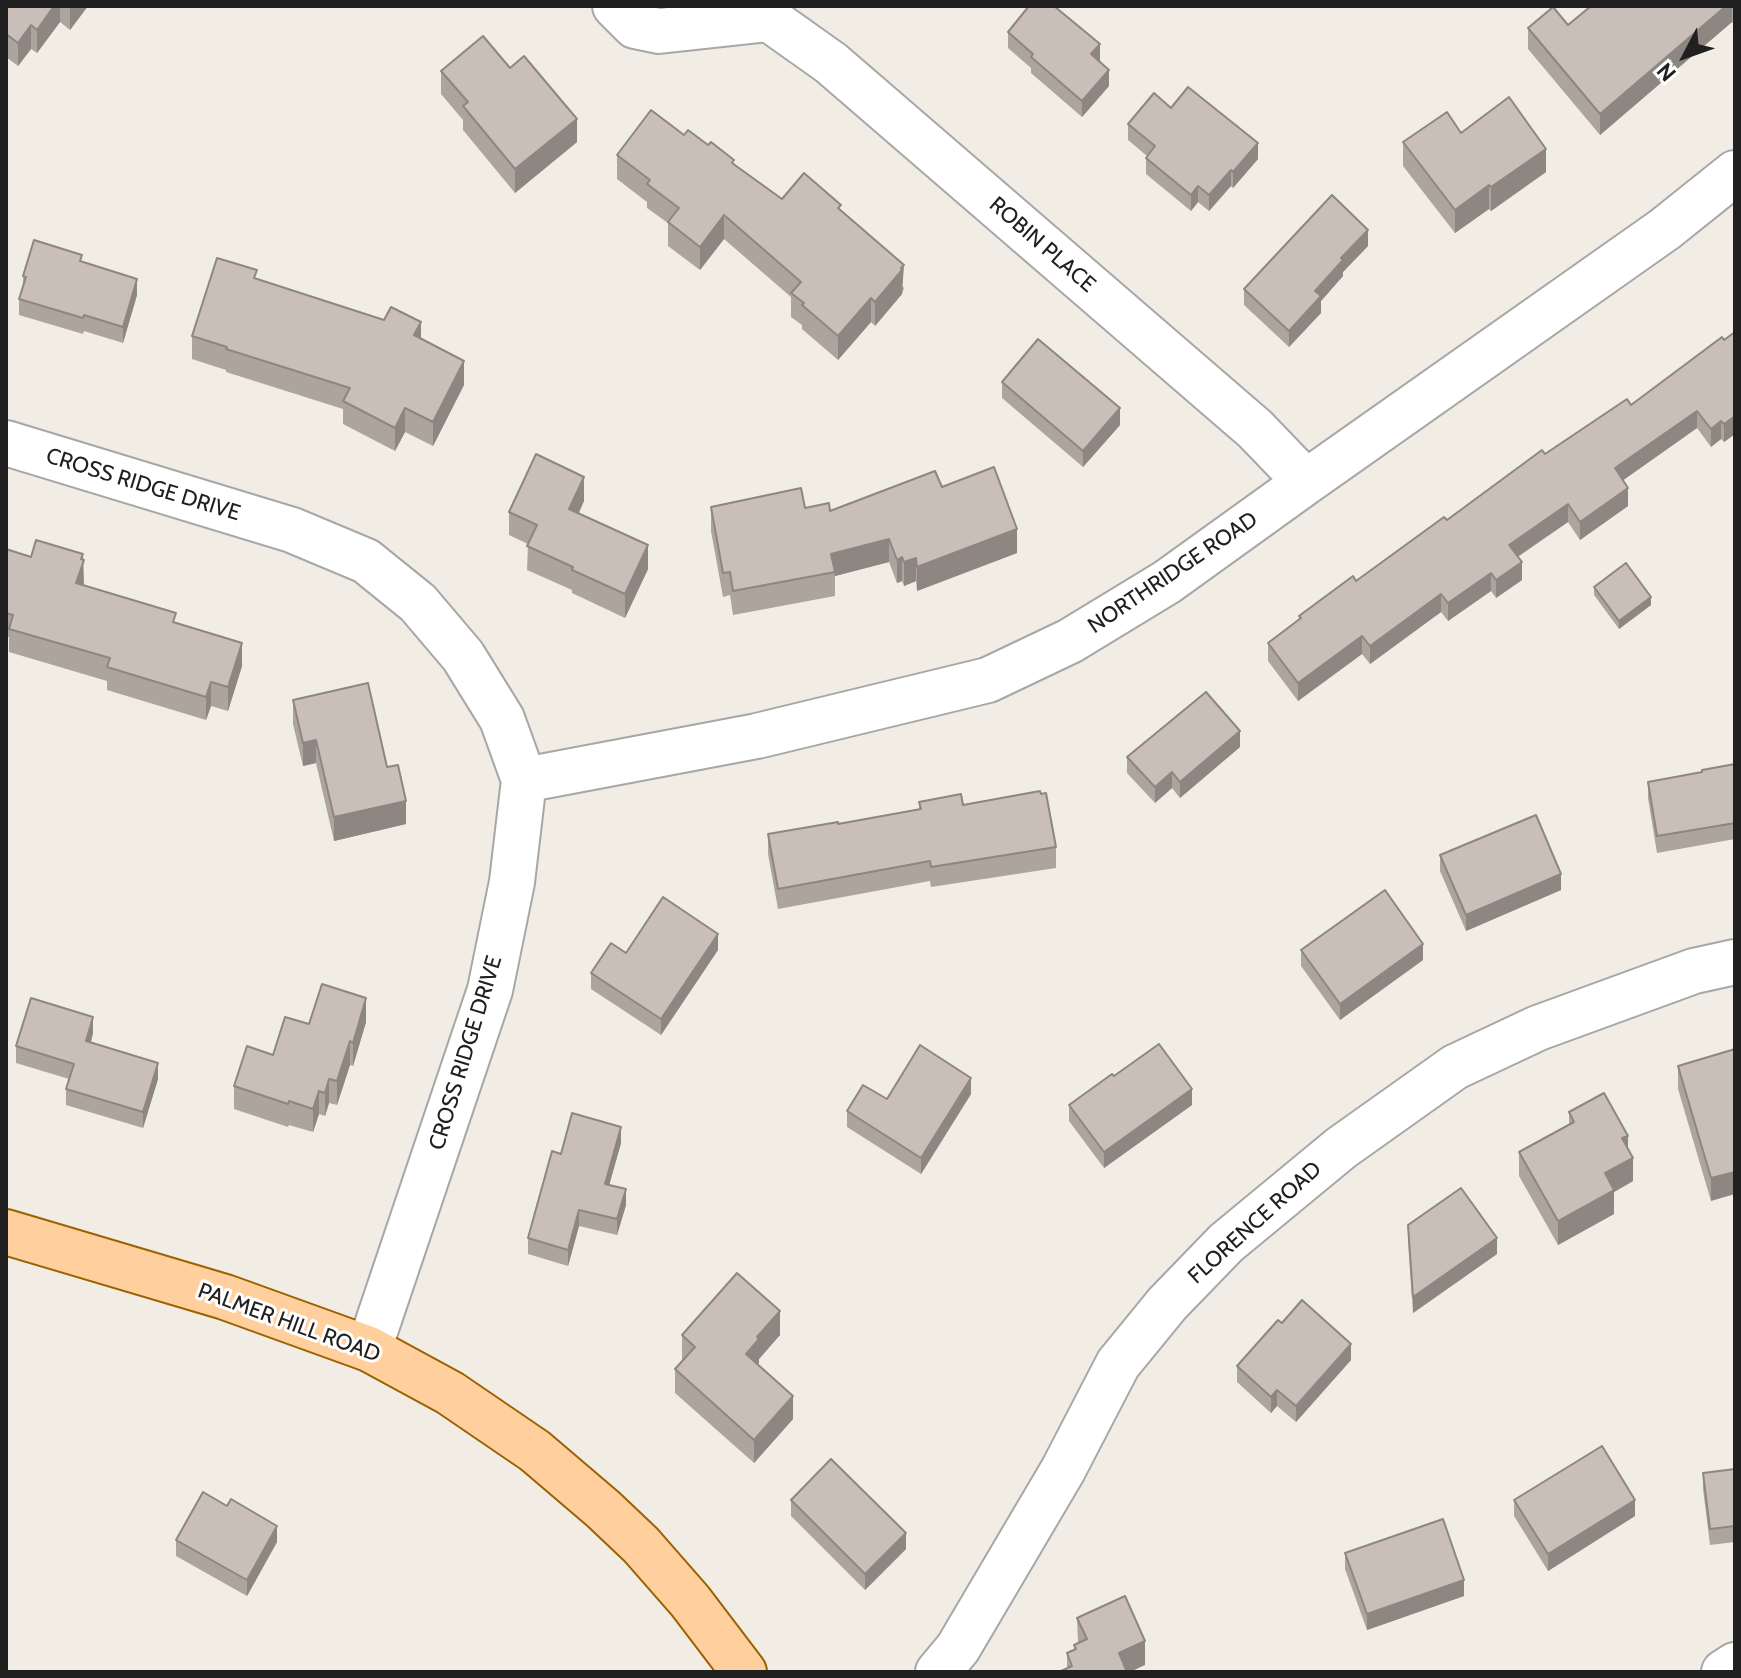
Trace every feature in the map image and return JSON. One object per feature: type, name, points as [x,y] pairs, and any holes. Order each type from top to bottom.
[{"type":"main road","name":"PALMER HILL ROAD","points":[[6,1232],[225,1297],[369,1349],[463,1402],[535,1451],[641,1545],[690,1601],[744,1672]]},
{"type":"street","name":"ROBIN PLACE","points":[[615,6],[635,26],[659,31],[763,13],[831,63],[1255,429],[1306,482]]},
{"type":"street","name":"NORTHRIDGE ROAD","points":[[524,780],[757,736],[988,680],[1070,641],[1167,582],[1665,229],[1735,173]]},
{"type":"street","name":"CROSS RIDGE DRIVE","points":[[6,443],[292,530],[366,561],[418,603],[463,656],[502,719],[524,780],[512,882],[490,990],[369,1349]]},
{"type":"street","name":"FLORENCE ROAD","points":[[938,1672],[958,1648],[1063,1470],[1118,1364],[1167,1304],[1226,1243],[1341,1148],[1455,1067],[1538,1028],[1694,971],[1735,962]]},
{"type":"street","points":[[1724,1672],[1735,1665]]},
{"type":"building","points":[[6,6],[54,6],[37,30],[31,25],[18,43],[6,34]]},
{"type":"building","points":[[1029,6],[1054,6],[1100,44],[1091,54],[1109,70],[1082,101],[1031,57],[1033,54],[1008,32]]},
{"type":"building","points":[[1591,6],[1726,6],[1600,114],[1528,28],[1553,7],[1568,25]]},
{"type":"building","points":[[483,36],[510,68],[524,56],[577,119],[515,169],[463,106],[468,102],[441,71]]},
{"type":"building","points":[[1188,87],[1258,143],[1209,195],[1198,186],[1191,195],[1146,158],[1155,146],[1128,124],[1154,93],[1171,108]]},
{"type":"building","points":[[1509,97],[1546,149],[1455,210],[1403,142],[1447,112],[1461,133]]},
{"type":"building","points":[[651,110],[684,135],[688,130],[708,145],[711,142],[734,160],[732,163],[782,199],[804,173],[841,205],[838,208],[904,265],[902,270],[875,302],[871,298],[838,336],[791,293],[801,282],[724,215],[700,247],[668,222],[679,208],[647,184],[650,180],[617,155]]},
{"type":"building","points":[[1332,195],[1368,230],[1315,291],[1321,296],[1289,331],[1244,289]]},
{"type":"building","points":[[34,240],[82,255],[80,261],[137,279],[123,327],[19,299]]},
{"type":"building","points":[[217,258],[257,270],[254,278],[384,320],[391,307],[421,322],[414,335],[464,361],[433,422],[405,408],[395,428],[343,401],[350,388],[192,336]]},
{"type":"building","points":[[1735,332],[1735,416],[1711,429],[1697,411],[1615,468],[1628,488],[1580,522],[1568,504],[1509,545],[1522,562],[1496,580],[1491,573],[1448,603],[1441,594],[1370,646],[1362,636],[1298,683],[1268,643],[1353,576],[1356,581],[1444,517],[1447,520],[1542,450],[1545,454],[1627,399],[1631,405],[1722,337],[1724,340]]},
{"type":"building","points":[[1038,339],[1120,408],[1083,451],[1002,382]]},
{"type":"building","points":[[536,454],[584,477],[569,509],[648,545],[625,594],[527,546],[537,525],[509,512]]},
{"type":"building","points":[[994,467],[1017,529],[917,567],[916,558],[904,562],[902,557],[897,560],[889,539],[831,554],[835,572],[733,591],[730,572],[723,573],[711,507],[801,488],[805,508],[829,503],[830,511],[935,471],[942,487]]},
{"type":"building","points":[[36,540],[83,554],[76,583],[176,613],[173,622],[242,643],[228,687],[211,682],[206,697],[107,667],[110,658],[9,629],[13,615],[6,613],[6,549],[31,557]]},
{"type":"building","points":[[1626,563],[1651,597],[1619,621],[1594,587]]},
{"type":"building","points":[[368,683],[387,767],[398,765],[406,801],[334,817],[316,740],[303,743],[293,700]]},
{"type":"building","points":[[1206,692],[1240,731],[1180,782],[1172,772],[1155,787],[1127,757]]},
{"type":"building","points":[[1735,764],[1735,823],[1657,836],[1648,782]]},
{"type":"building","points":[[1040,791],[1041,794],[1046,793],[1056,847],[931,867],[930,861],[778,889],[768,834],[921,809],[919,802],[961,794],[963,805]]},
{"type":"building","points":[[1536,815],[1561,874],[1466,915],[1440,855]]},
{"type":"building","points":[[1385,890],[1423,944],[1340,1004],[1301,950]]},
{"type":"building","points":[[663,897],[718,934],[661,1019],[591,973],[611,943],[626,953]]},
{"type":"building","points":[[322,984],[366,998],[353,1043],[350,1041],[337,1081],[329,1079],[325,1093],[319,1091],[313,1109],[234,1086],[247,1046],[273,1055],[285,1017],[309,1024]]},
{"type":"building","points":[[31,998],[93,1017],[86,1041],[158,1063],[143,1112],[66,1089],[74,1064],[16,1046]]},
{"type":"building","points":[[1159,1044],[1192,1089],[1104,1152],[1069,1105]]},
{"type":"building","points":[[920,1045],[971,1078],[921,1158],[847,1111],[863,1085],[887,1099]]},
{"type":"building","points":[[1735,1049],[1735,1172],[1711,1178],[1678,1066]]},
{"type":"building","points":[[1604,1093],[1628,1136],[1622,1138],[1633,1158],[1605,1173],[1614,1190],[1558,1221],[1519,1152],[1574,1122],[1569,1112]]},
{"type":"building","points":[[572,1113],[621,1127],[605,1184],[626,1189],[617,1219],[579,1210],[568,1250],[528,1238],[552,1151],[561,1154]]},
{"type":"building","points":[[1461,1188],[1497,1238],[1413,1297],[1408,1225]]},
{"type":"building","points":[[737,1273],[780,1311],[746,1354],[793,1396],[754,1440],[675,1369],[695,1347],[682,1335]]},
{"type":"building","points":[[1302,1300],[1351,1344],[1296,1406],[1277,1390],[1271,1397],[1237,1366],[1278,1320],[1282,1323]]},
{"type":"building","points":[[1602,1446],[1635,1500],[1548,1554],[1514,1500]]},
{"type":"building","points":[[831,1459],[906,1533],[865,1574],[791,1500]]},
{"type":"building","points":[[1735,1469],[1735,1526],[1710,1529],[1703,1473]]},
{"type":"building","points":[[203,1492],[227,1506],[231,1499],[277,1526],[247,1580],[176,1540]]},
{"type":"building","points":[[1443,1519],[1464,1580],[1367,1614],[1345,1553]]},
{"type":"building","points":[[1125,1596],[1145,1641],[1119,1653],[1127,1672],[1059,1672],[1072,1666],[1067,1653],[1076,1649],[1074,1645],[1087,1639],[1077,1618]]}]
